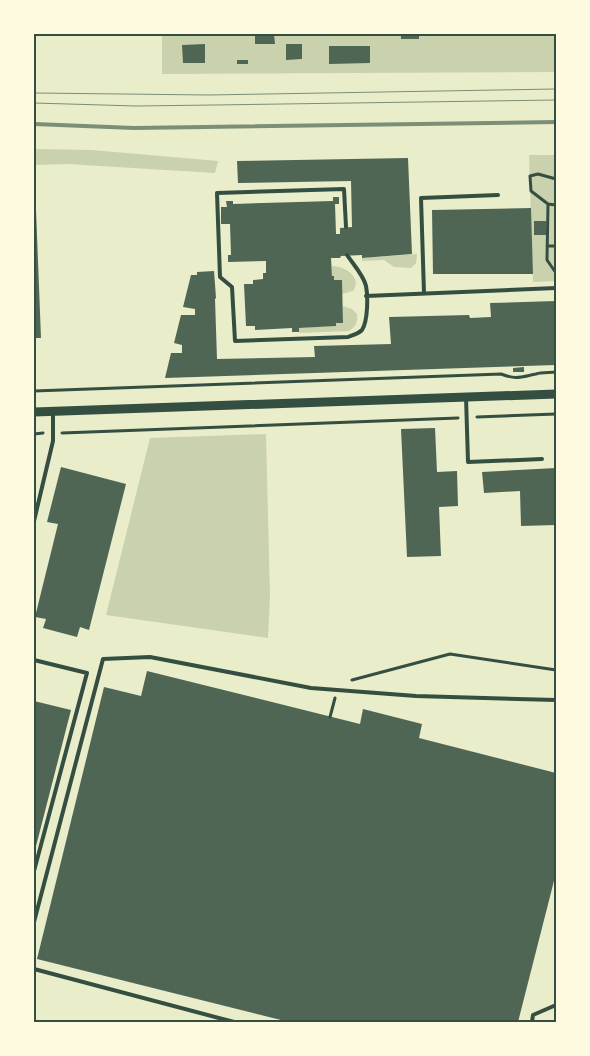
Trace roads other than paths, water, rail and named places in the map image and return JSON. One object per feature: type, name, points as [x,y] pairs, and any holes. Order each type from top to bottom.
[{"type":"street","points":[[34,412],[556,394]]},
{"type":"lane","points":[[346,227],[344,189],[216,193],[220,277],[232,287],[234,341],[348,337],[356,335],[362,330],[365,322],[366,285],[348,255]]},
{"type":"lane","points":[[424,293],[421,198],[498,195]]},
{"type":"lane","points":[[366,296],[556,288]]},
{"type":"lane","points":[[466,397],[468,462],[542,459]]},
{"type":"lane","points":[[34,521],[53,441],[53,412]]},
{"type":"lane","points":[[34,922],[103,659],[150,657],[311,688],[416,696],[556,700]]},
{"type":"lane","points":[[34,660],[86,673],[34,871]]},
{"type":"lane","points":[[34,969],[234,1022]]},
{"type":"lane","points":[[532,1022],[533,1015],[556,1004]]},
{"type":"tram line","points":[[34,93],[209,95],[556,89]]},
{"type":"tram line","points":[[34,103],[136,106],[556,100]]},
{"type":"railway","points":[[34,124],[134,128],[556,122]]}]
